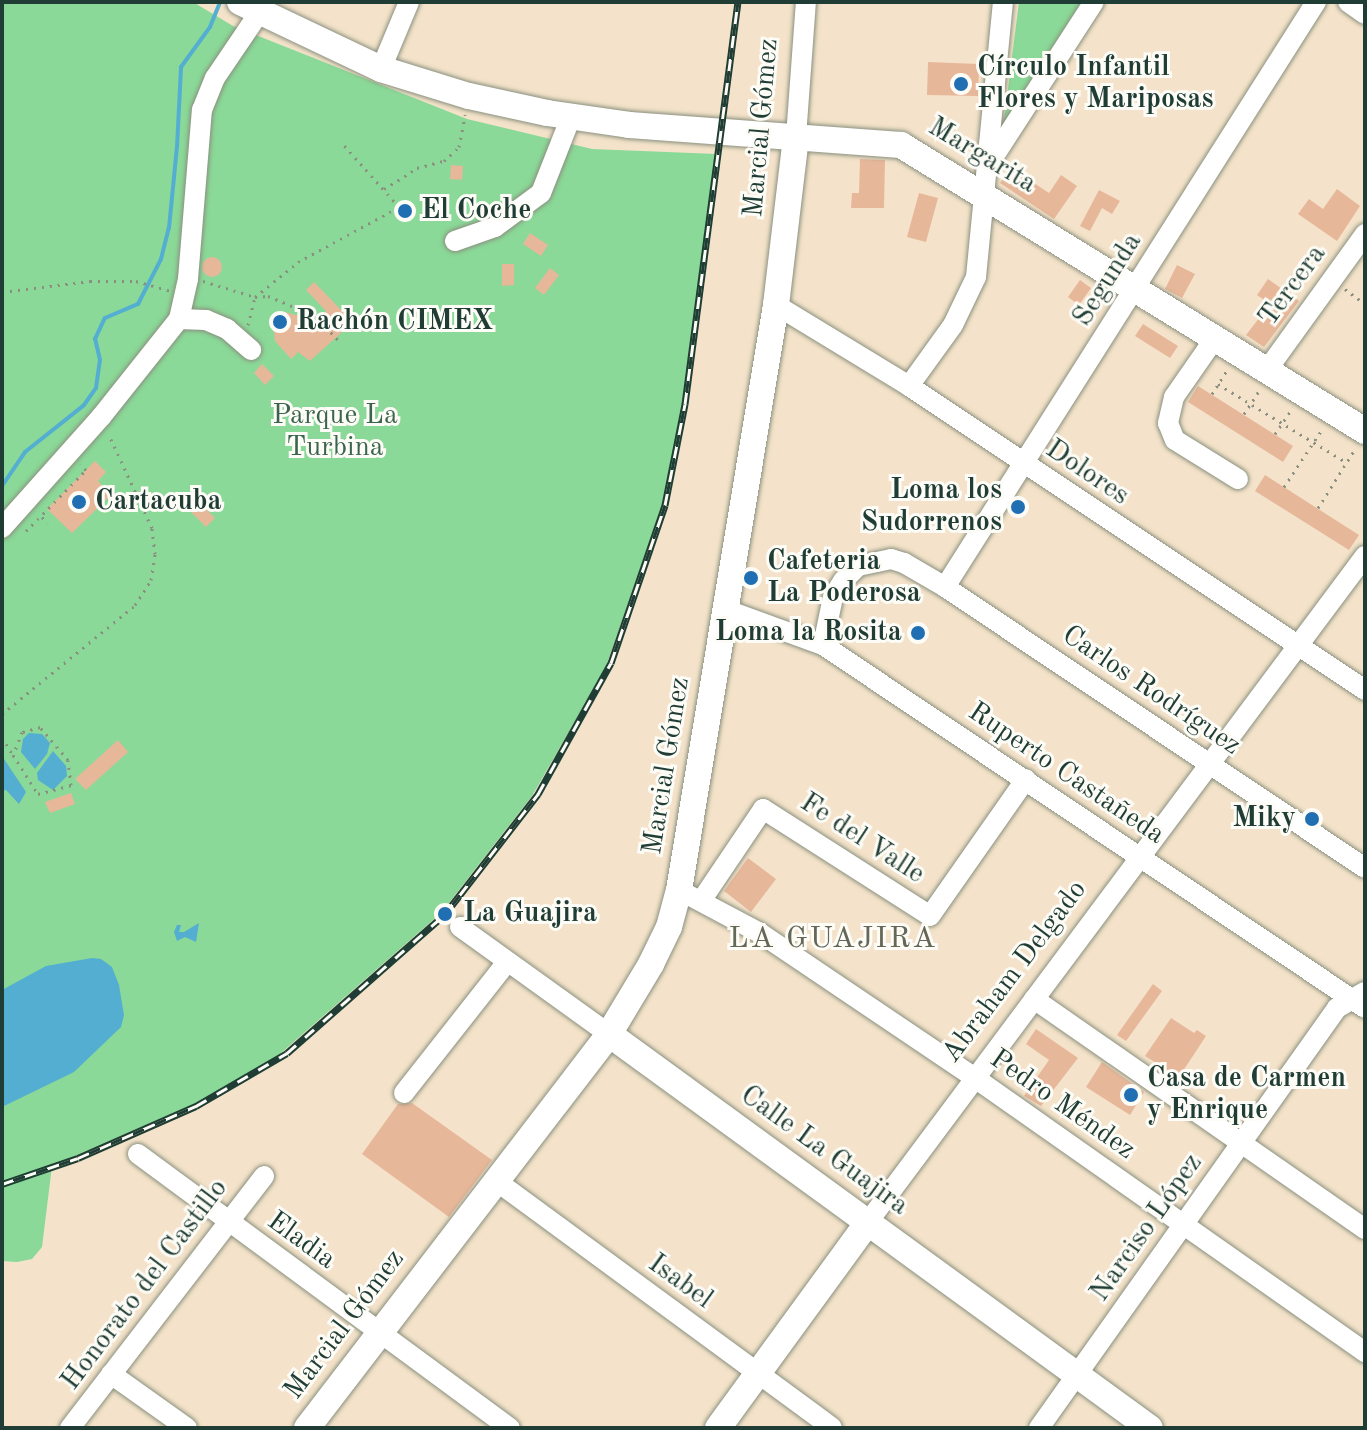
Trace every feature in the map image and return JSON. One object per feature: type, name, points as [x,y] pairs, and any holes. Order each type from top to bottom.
[{"type":"main road","name":"Margarita","points":[[250,8],[381,69],[469,96],[571,117],[629,125],[901,145],[984,193],[1269,371],[1334,412],[1363,435]]},
{"type":"main road","name":"Marcial Gómez","points":[[307,1428],[609,1034],[690,896],[724,609],[776,305],[796,137]]},
{"type":"main road","name":"Calle La Guajira","points":[[609,1034],[1150,1428]]},
{"type":"main road","name":"Abraham Delgado","points":[[718,1428],[868,1222]]},
{"type":"street","points":[[381,69],[409,2]]},
{"type":"street","name":"Marcial Gómez","points":[[796,137],[806,2]]},
{"type":"street","points":[[909,386],[953,325],[976,277],[1003,2]]},
{"type":"street","points":[[987,167],[1094,2]]},
{"type":"street","name":"Segunda","points":[[945,587],[1316,2]]},
{"type":"street","points":[[1348,2],[1365,14]]},
{"type":"street","points":[[2,528],[101,417],[179,319],[188,279],[202,110],[250,8]]},
{"type":"street","points":[[455,241],[495,227],[541,193],[571,117]]},
{"type":"street","name":"Tercera","points":[[1269,371],[1365,234]]},
{"type":"street","name":"Dolores","points":[[776,305],[909,386],[1365,690]]},
{"type":"street","points":[[179,319],[206,320],[249,340]]},
{"type":"street","points":[[1215,338],[1174,397],[1168,423],[1175,440],[1238,479]]},
{"type":"street","name":"Abraham Delgado","points":[[868,1222],[1298,646],[1357,583],[1365,556]]},
{"type":"street","name":"Carlos Rodríguez","points":[[823,645],[833,597],[843,581],[858,566],[891,559],[904,563],[945,587],[1365,868]]},
{"type":"street","name":"Ruperto Castañeda","points":[[724,609],[823,645],[1139,858],[1360,999]]},
{"type":"street","name":"Fe del Valle","points":[[690,896],[763,809],[930,916],[1026,779]]},
{"type":"street","name":"Pedro Méndez","points":[[690,896],[760,933],[975,1078],[1365,1352]]},
{"type":"street","name":"Calle La Guajira","points":[[460,927],[609,1034]]},
{"type":"street","points":[[404,1093],[507,962]]},
{"type":"street","points":[[1034,999],[1365,1229]]},
{"type":"street","name":"Narciso López","points":[[1039,1428],[1337,1008],[1360,999]]},
{"type":"street","name":"Eladia","points":[[138,1154],[227,1223],[510,1428]]},
{"type":"street","name":"Honorato del Castillo","points":[[70,1428],[264,1176]]},
{"type":"street","name":"Isabel","points":[[495,1180],[832,1428]]},
{"type":"street","points":[[111,1374],[187,1428]]},
{"type":"path","points":[[384,189],[417,168],[444,161],[459,147],[469,96]]},
{"type":"path","points":[[249,340],[255,297],[298,262],[399,207],[341,142]]},
{"type":"path","points":[[188,279],[216,282],[255,297],[268,296],[314,315],[342,344]]},
{"type":"path","points":[[1332,280],[1365,304]]},
{"type":"path","points":[[2,292],[90,281],[136,281],[167,290]]},
{"type":"path","points":[[1212,394],[1239,353]]},
{"type":"path","points":[[1244,414],[1269,371]]},
{"type":"path","points":[[1218,384],[1346,462]]},
{"type":"path","points":[[1275,434],[1302,392]]},
{"type":"path","points":[[1284,487],[1334,412]]},
{"type":"path","points":[[2,714],[135,605],[151,580],[155,554],[152,528],[101,417]]},
{"type":"path","points":[[1318,508],[1363,435]]},
{"type":"path","points":[[26,531],[86,470],[69,451]]},
{"type":"path","points":[[2,737],[13,755],[38,794],[71,785],[68,760],[40,727],[22,732],[13,755]]},
{"type":"green space","name":"Parque La Turbina","points":[[2,2],[193,2],[233,26],[467,119],[592,149],[717,154],[680,431],[661,510],[605,669],[532,796],[441,913],[273,1060],[187,1109],[52,1166],[42,1247],[32,1259],[17,1262],[2,1261]]},
{"type":"green space","points":[[1019,2],[1073,2],[1086,6],[1003,128]]},
{"type":"water","points":[[29,733],[42,734],[50,743],[47,754],[35,769],[21,752],[23,739]]},
{"type":"water","points":[[53,751],[66,766],[67,776],[53,790],[38,780],[37,773]]},
{"type":"water","points":[[2,756],[26,792],[19,804],[6,790],[2,791]]},
{"type":"water","points":[[199,923],[196,942],[185,937],[177,941],[174,932],[177,925],[181,925],[179,932],[184,932]]},
{"type":"water","points":[[101,959],[112,967],[119,985],[124,1015],[121,1027],[74,1072],[2,1107],[2,990],[46,966]]},
{"type":"building","points":[[928,62],[979,64],[978,96],[927,95]]},
{"type":"building","points":[[860,159],[885,160],[884,208],[851,208],[852,193],[859,193]]},
{"type":"building","points":[[451,165],[463,166],[462,180],[450,179]]},
{"type":"building","points":[[1011,168],[1049,193],[1061,175],[1077,186],[1054,219],[1000,183]]},
{"type":"building","points":[[1337,189],[1360,206],[1337,241],[1298,214],[1309,199],[1323,209]]},
{"type":"building","points":[[1099,190],[1120,201],[1112,214],[1102,208],[1090,231],[1080,226]]},
{"type":"building","points":[[919,193],[938,198],[926,242],[907,237]]},
{"type":"building","points":[[530,233],[548,245],[541,256],[523,244]]},
{"type":"building","points":[[212,257],[219,260],[222,267],[219,274],[212,277],[205,274],[202,267],[205,260]]},
{"type":"building","points":[[502,264],[514,264],[514,285],[502,286]]},
{"type":"building","points":[[1177,265],[1195,274],[1182,298],[1165,289]]},
{"type":"building","points":[[550,268],[559,275],[544,295],[535,288]]},
{"type":"building","points":[[1268,279],[1299,301],[1264,347],[1246,335],[1270,304],[1257,295]]},
{"type":"building","points":[[1080,280],[1091,288],[1079,305],[1068,297]]},
{"type":"building","points":[[314,282],[353,322],[310,361],[298,352],[291,359],[275,341],[273,325],[279,314],[285,312],[300,316],[310,326],[326,311],[306,290]]},
{"type":"building","points":[[1143,324],[1178,346],[1170,358],[1135,336]]},
{"type":"building","points":[[262,364],[274,376],[265,385],[254,373]]},
{"type":"building","points":[[1198,386],[1293,446],[1283,462],[1188,402]]},
{"type":"building","name":"Cartacuba","points":[[95,461],[106,472],[98,481],[111,495],[72,533],[47,509]]},
{"type":"building","points":[[1265,475],[1359,535],[1349,550],[1255,491]]},
{"type":"building","points":[[189,492],[215,518],[206,527],[180,501]]},
{"type":"building","points":[[118,740],[128,752],[86,790],[75,779]]},
{"type":"building","points":[[71,793],[75,804],[50,813],[45,802]]},
{"type":"building","points":[[748,858],[776,879],[751,912],[724,891]]},
{"type":"building","points":[[1153,984],[1162,991],[1126,1041],[1117,1035]]},
{"type":"building","points":[[1171,1018],[1194,1033],[1197,1030],[1206,1036],[1179,1077],[1145,1056]]},
{"type":"building","points":[[1036,1029],[1078,1058],[1041,1106],[1024,1096],[1049,1060],[1026,1044]]},
{"type":"building","points":[[1102,1062],[1144,1092],[1130,1115],[1086,1087]]},
{"type":"building","points":[[412,1103],[492,1160],[449,1217],[362,1154],[398,1104]]},
{"type":"waterway","points":[[2,486],[25,452],[84,405],[96,388],[100,360],[95,339],[105,318],[138,304],[161,259],[169,228],[181,67],[210,27],[220,2]]},
{"type":"railway","points":[[2,1184],[78,1158],[196,1106],[287,1053],[445,914],[538,794],[611,663],[665,505],[685,404],[738,2]]},
{"type":"place","name":"Círculo Infantil Flores y Mariposas","points":[[961,84]]},
{"type":"place","name":"El Coche","points":[[405,211]]},
{"type":"place","name":"Rachón CIMEX","points":[[280,322]]},
{"type":"place","name":"Cartacuba","points":[[79,502]]},
{"type":"place","name":"Loma los Sudorrenos","points":[[1018,507]]},
{"type":"place","name":"Cafeteria La Poderosa","points":[[751,578]]},
{"type":"place","name":"Loma la Rosita","points":[[918,633]]},
{"type":"place","name":"Miky","points":[[1312,819]]},
{"type":"place","name":"La Guajira","points":[[445,914]]},
{"type":"place","name":"Casa de Carmen y Enrique","points":[[1131,1095]]},
{"type":"district","name":"LA GUAJIRA","points":[[833,939]]}]
